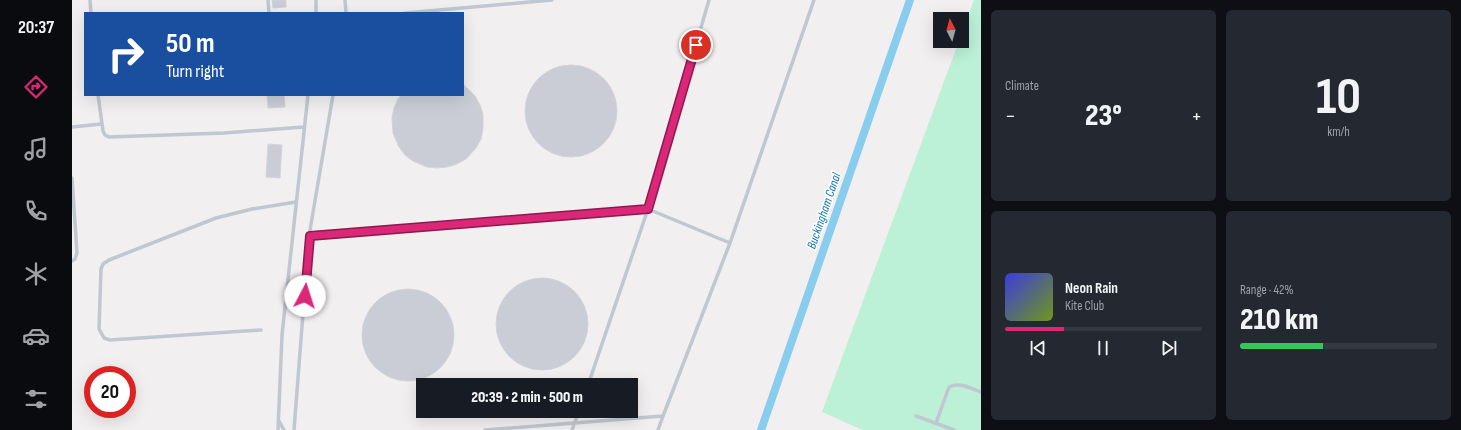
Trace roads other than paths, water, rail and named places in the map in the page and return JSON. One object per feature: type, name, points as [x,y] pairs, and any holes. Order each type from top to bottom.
[{"type":"lane","points":[[90,0],[91,12]]},
{"type":"lane","points":[[268,0],[269,12]]},
{"type":"lane","points":[[316,0],[316,12]]},
{"type":"lane","points":[[345,0],[346,12]]},
{"type":"lane","points":[[417,12],[552,0]]},
{"type":"lane","points":[[590,378],[648,209],[709,0]]},
{"type":"lane","points":[[658,430],[730,243],[814,0]]},
{"type":"lane","points":[[98,96],[101,124],[105,135],[109,137],[224,133],[304,127]]},
{"type":"lane","points":[[278,430],[282,335],[308,96]]},
{"type":"lane","points":[[294,430],[310,236],[333,96]]},
{"type":"lane","points":[[72,127],[101,124]]},
{"type":"lane","points":[[72,178],[77,253],[75,259],[72,261]]},
{"type":"lane","points":[[261,330],[110,340],[104,338],[99,329],[101,269],[103,264],[109,260],[216,218],[252,209],[296,202]]},
{"type":"lane","points":[[310,236],[648,209],[730,243]]},
{"type":"lane","points":[[936,423],[949,387],[960,384],[981,392]]},
{"type":"lane","points":[[485,430],[663,416]]},
{"type":"lane","points":[[916,416],[954,430]]},
{"type":"lane","points":[[572,430],[576,418]]},
{"type":"lane","points":[[278,420],[284,430]]},
{"type":"waterway","name":"Buckingham Canal","points":[[761,430],[910,0]]}]
